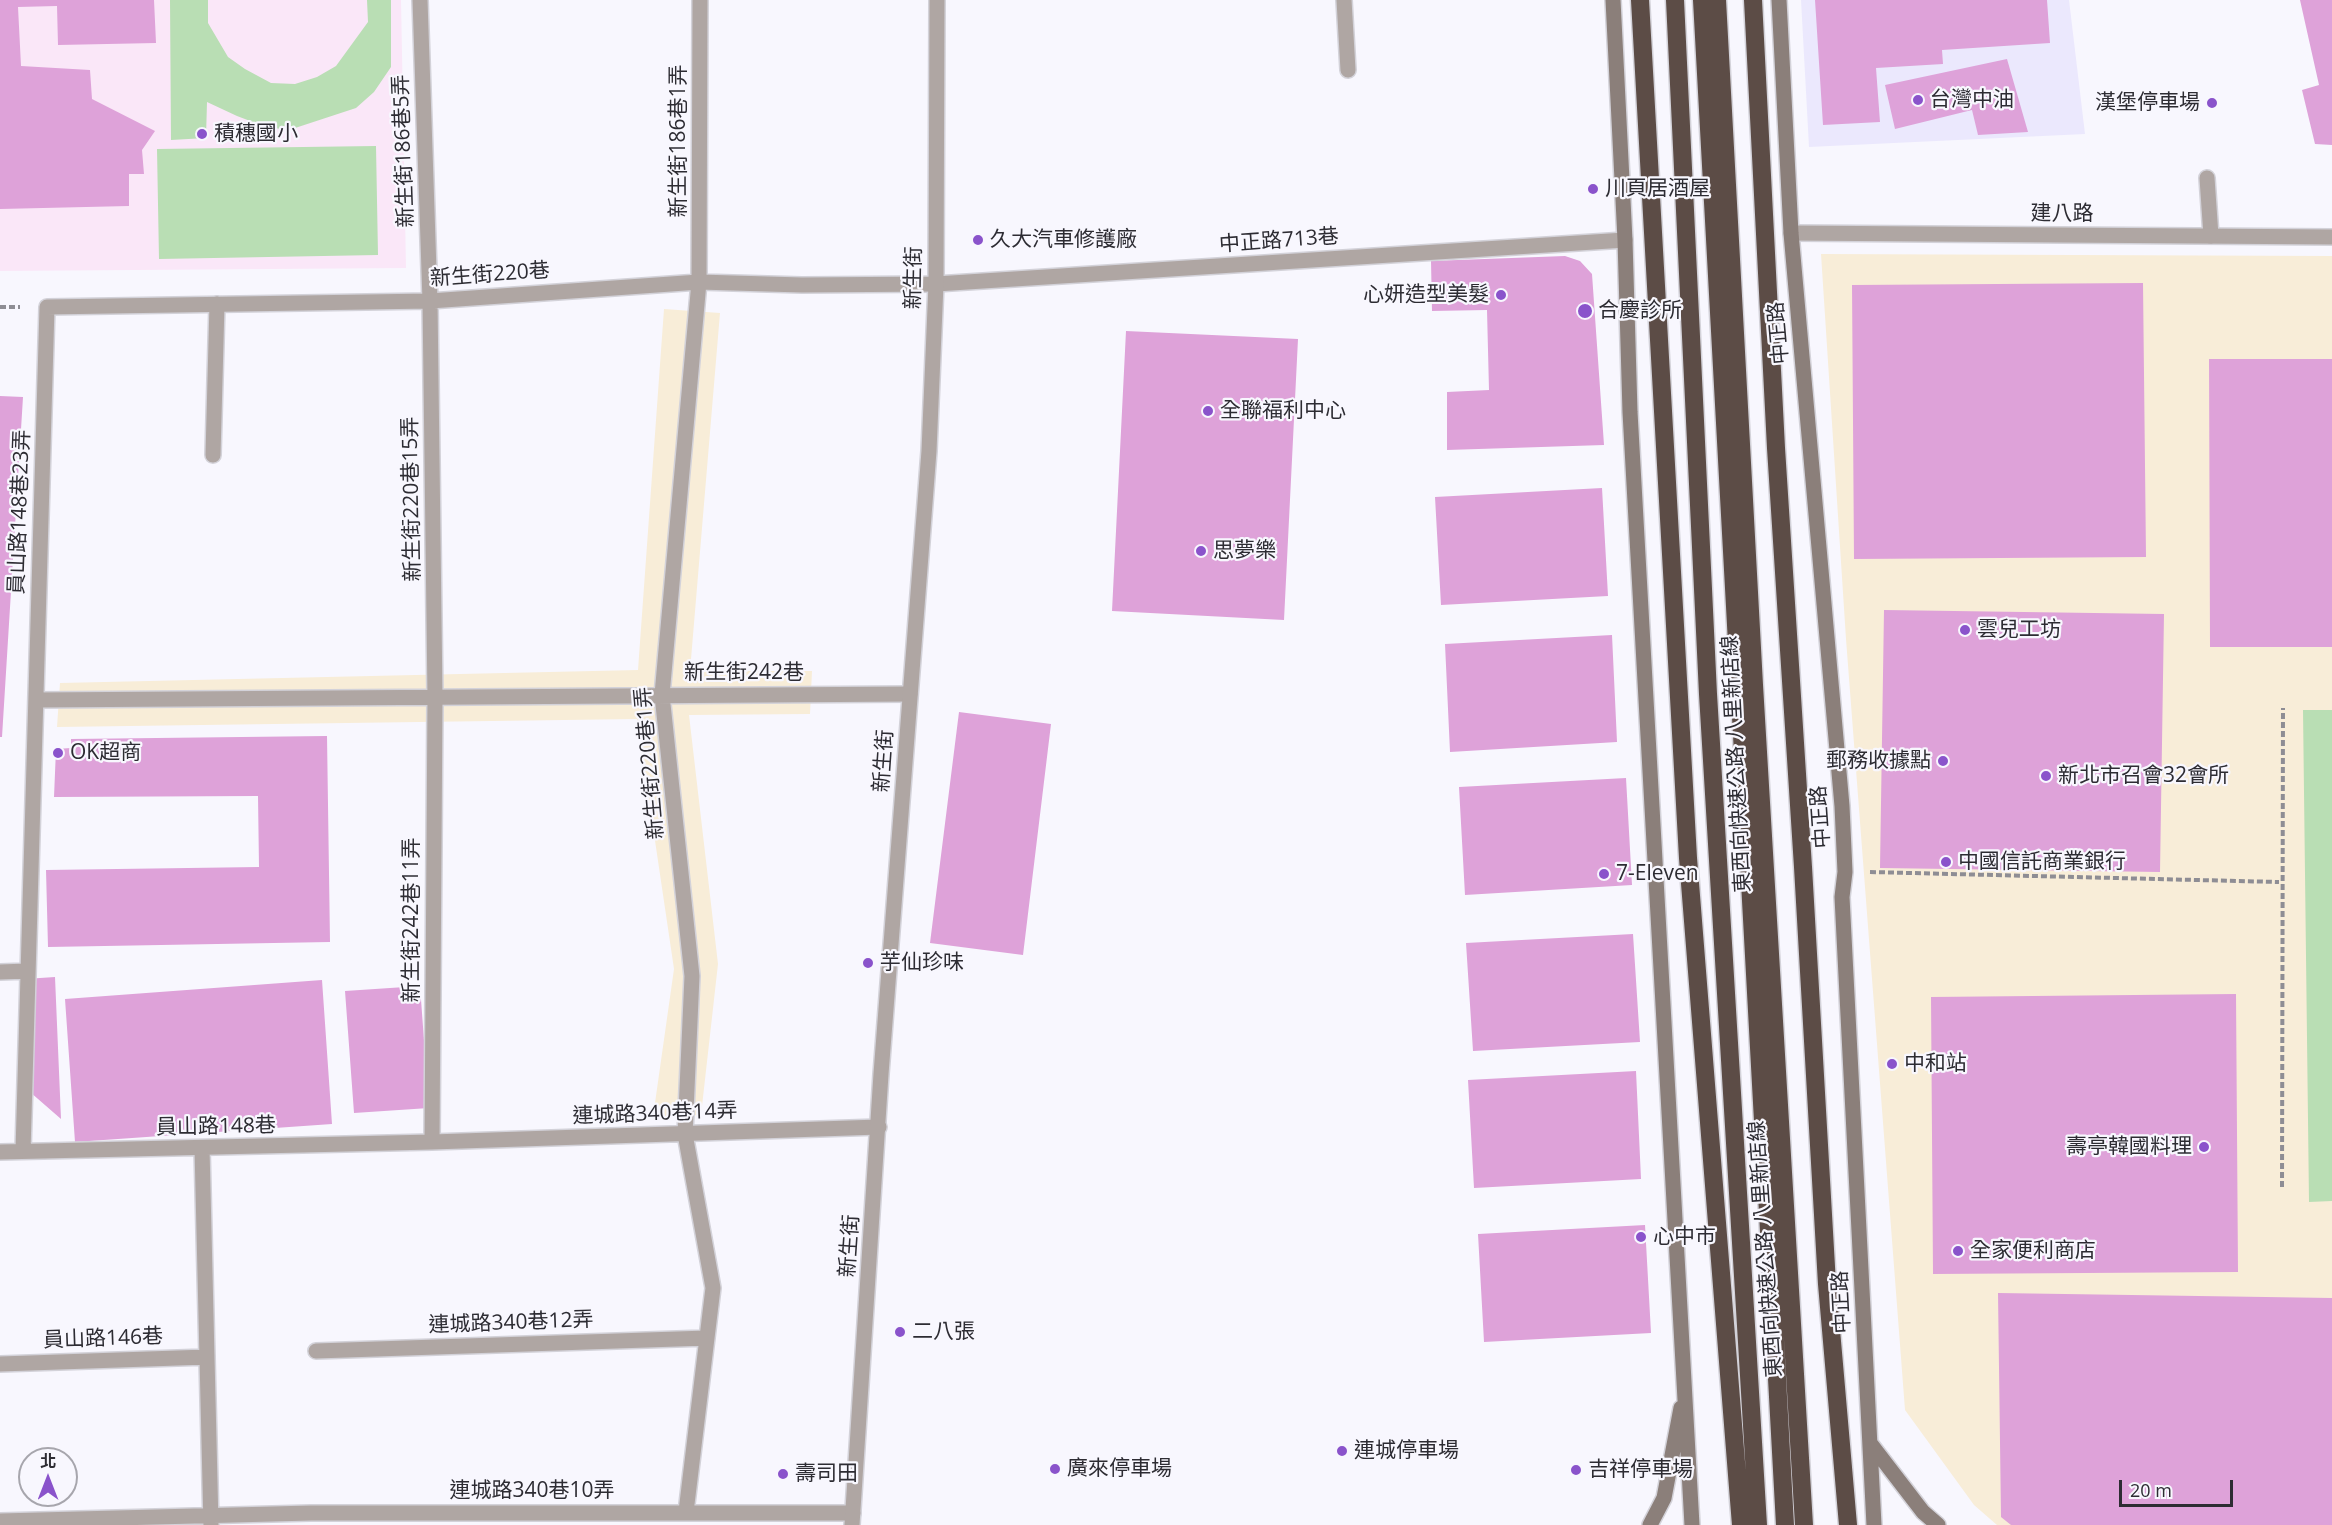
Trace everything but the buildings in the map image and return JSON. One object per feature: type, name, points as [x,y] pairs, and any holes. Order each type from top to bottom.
[{"type":"highway","points":[[1640,0],[1688,858],[1741,1525]]},
{"type":"highway","name":"東西向快速公路 八里新店線","points":[[1675,0],[1708,694],[1758,1525]]},
{"type":"highway","points":[[1702,0],[1785,1525]]},
{"type":"highway","name":"東西向快速公路 八里新店線","points":[[1717,0],[1754,685],[1804,1525]]},
{"type":"highway","points":[[1753,0],[1776,448],[1805,890],[1827,1284],[1848,1525]]},
{"type":"main road","points":[[1613,0],[1625,240],[1631,424],[1686,1381],[1692,1525]]},
{"type":"main road","name":"中正路","points":[[1779,0],[1791,233],[1842,806],[1845,872],[1842,897],[1874,1525]]},
{"type":"main road","points":[[1650,1525],[1664,1498],[1686,1381]]},
{"type":"main road","points":[[1870,1443],[1923,1512],[1938,1525]]},
{"type":"street","name":"新生街186巷5弄","points":[[420,0],[430,301]]},
{"type":"street","name":"新生街186巷1弄","points":[[699,282],[700,0]]},
{"type":"street","name":"新生街","points":[[853,1519],[879,1127],[929,451],[936,284],[937,0]]},
{"type":"street","points":[[1344,0],[1348,70]]},
{"type":"street","points":[[2207,178],[2211,236]]},
{"type":"street","name":"建八路","points":[[1791,233],[2332,237]]},
{"type":"street","name":"中正路713巷","points":[[936,284],[1625,240]]},
{"type":"street","name":"新生街220巷","points":[[47,307],[430,301],[699,282],[802,285],[936,284]]},
{"type":"street","name":"新生街220巷1弄","points":[[685,1134],[692,976],[662,695],[699,282]]},
{"type":"street","name":"新生街220巷15弄","points":[[430,301],[435,697]]},
{"type":"street","points":[[213,455],[217,304]]},
{"type":"street","name":"員山路148巷23弄","points":[[23,1151],[47,307]]},
{"type":"street","name":"新生街242巷","points":[[36,700],[910,694]]},
{"type":"street","name":"新生街242巷11弄","points":[[432,1142],[435,697]]},
{"type":"street","points":[[0,972],[28,971]]},
{"type":"street","name":"連城路340巷14弄","points":[[432,1142],[879,1127]]},
{"type":"street","points":[[685,1134],[713,1288],[686,1512]]},
{"type":"street","name":"員山路148巷","points":[[0,1152],[432,1142]]},
{"type":"street","points":[[202,1148],[211,1520]]},
{"type":"street","name":"連城路340巷12弄","points":[[316,1351],[707,1338]]},
{"type":"street","name":"員山路146巷","points":[[0,1364],[207,1357]]},
{"type":"street","name":"連城路340巷10弄","points":[[0,1521],[28,1523],[686,1512],[853,1519]]},
{"type":"path","points":[[2282,1186],[2283,708]]},
{"type":"path","points":[[1845,872],[2279,882]]},
{"type":"shaded area","name":"積穗國小","points":[[0,0],[401,0],[406,268],[0,271]]},
{"type":"shaded area","points":[[1801,0],[2069,0],[2085,134],[1809,147]]},
{"type":"shaded area","points":[[1821,254],[2332,256],[2332,1525],[1997,1525],[1974,1505],[1905,1410],[1846,639]]},
{"type":"shaded area","points":[[664,309],[720,313],[690,671],[812,671],[810,714],[689,715],[718,964],[701,1115],[653,1117],[674,969],[637,719],[57,727],[60,683],[638,670]]},
{"type":"green space","points":[[170,0],[208,0],[208,23],[228,57],[271,83],[295,84],[317,77],[336,66],[368,22],[367,0],[391,0],[391,67],[374,92],[356,108],[289,130],[266,127],[207,102],[206,138],[171,140]]},
{"type":"green space","points":[[376,146],[378,255],[159,259],[157,149]]},
{"type":"green space","points":[[2303,710],[2332,710],[2332,1201],[2309,1202]]},
{"type":"place","name":"台灣中油","points":[[1918,100]]},
{"type":"place","name":"漢堡停車場","points":[[2212,103]]},
{"type":"place","name":"積穗國小","points":[[202,134]]},
{"type":"place","name":"川頁居酒屋","points":[[1593,189]]},
{"type":"place","name":"久大汽車修護廠","points":[[978,240]]},
{"type":"place","name":"心妍造型美髮","points":[[1501,295]]},
{"type":"place","name":"合慶診所","points":[[1585,311]]},
{"type":"place","name":"全聯福利中心","points":[[1208,411]]},
{"type":"place","name":"思夢樂","points":[[1201,551]]},
{"type":"place","name":"雲兒工坊","points":[[1965,630]]},
{"type":"place","name":"OK超商","points":[[58,753]]},
{"type":"place","name":"郵務收據點","points":[[1943,761]]},
{"type":"place","name":"新北市召會32會所","points":[[2046,776]]},
{"type":"place","name":"中國信託商業銀行","points":[[1946,862]]},
{"type":"place","name":"7-Eleven","points":[[1604,874]]},
{"type":"place","name":"芋仙珍味","points":[[868,963]]},
{"type":"place","name":"中和站","points":[[1892,1064]]},
{"type":"place","name":"壽亭韓國料理","points":[[2204,1147]]},
{"type":"place","name":"心中市","points":[[1641,1237]]},
{"type":"place","name":"全家便利商店","points":[[1958,1251]]},
{"type":"place","name":"二八張","points":[[900,1332]]},
{"type":"place","name":"連城停車場","points":[[1342,1451]]},
{"type":"place","name":"廣來停車場","points":[[1055,1469]]},
{"type":"place","name":"吉祥停車場","points":[[1576,1470]]},
{"type":"place","name":"壽司田","points":[[783,1474]]}]
